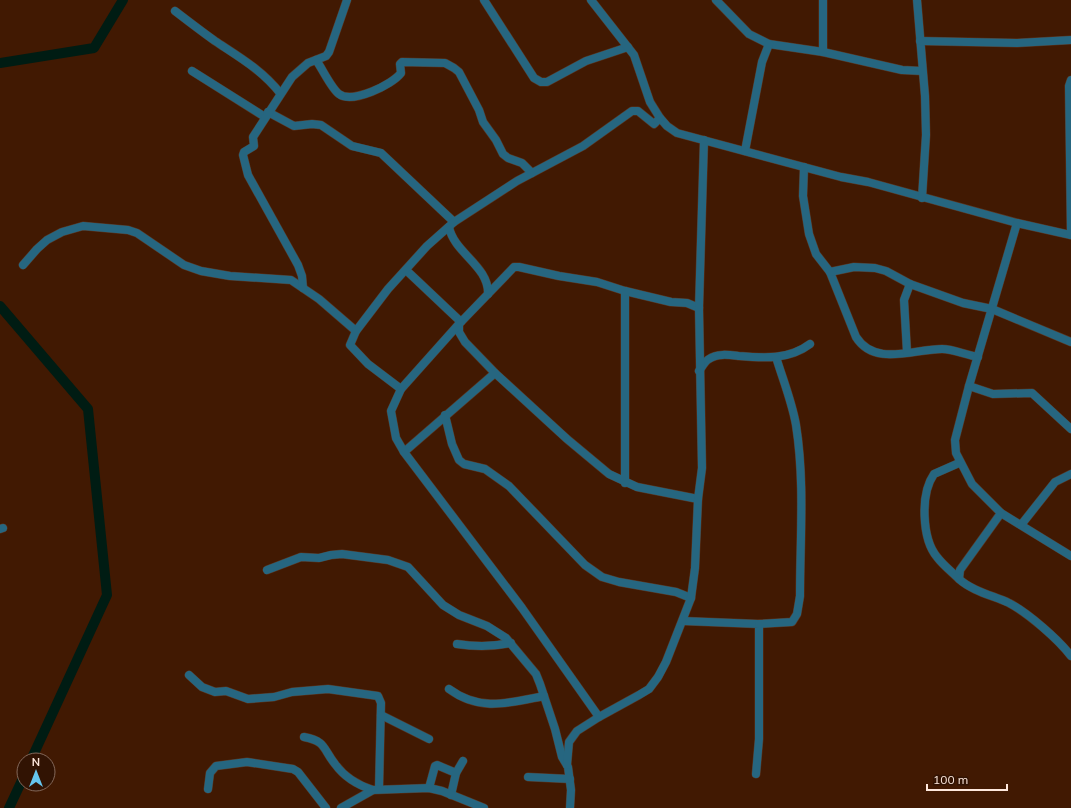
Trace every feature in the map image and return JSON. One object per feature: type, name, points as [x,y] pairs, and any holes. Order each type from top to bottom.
[{"type":"street","points":[[303,288],[302,276],[298,265],[248,175],[243,157],[244,152],[254,146],[253,138],[280,93],[292,77],[308,63],[326,56],[332,48],[347,0]]},
{"type":"street","points":[[484,0],[534,78],[541,82],[547,82],[586,61],[628,47]]},
{"type":"street","points":[[717,0],[749,34],[769,44],[822,52],[892,68],[922,71]]},
{"type":"street","points":[[822,52],[823,0]]},
{"type":"street","points":[[918,0],[925,96],[926,135],[922,198]]},
{"type":"street","points":[[595,2],[634,55],[650,102],[660,118],[667,126],[677,132],[804,167],[868,182],[1016,223],[1071,235],[1069,196],[1069,86],[1071,80]]},
{"type":"street","points":[[175,11],[217,42],[247,60],[269,79],[280,93]]},
{"type":"street","points":[[920,41],[1017,43],[1071,40]]},
{"type":"street","points":[[745,151],[762,62],[769,44]]},
{"type":"street","points":[[316,60],[339,94],[354,97],[364,95],[395,79],[400,73],[400,64],[402,62],[450,65],[459,72],[479,110],[483,122],[496,140],[503,154],[508,158],[522,163],[532,174]]},
{"type":"street","points":[[192,71],[267,114],[294,126],[312,124],[321,125],[352,146],[381,153],[452,224],[453,241],[486,279],[488,294]]},
{"type":"street","points":[[400,389],[368,364],[350,345],[356,331],[427,246],[452,224],[532,174],[583,146],[632,110],[638,111],[654,124],[660,118]]},
{"type":"street","points":[[570,808],[571,790],[567,765],[568,748],[571,738],[577,731],[599,717],[629,702],[649,689],[658,677],[666,662],[691,598],[696,562],[698,499],[702,468],[699,308],[704,140]]},
{"type":"street","points":[[804,167],[803,196],[809,234],[816,254],[830,272],[856,337],[862,345],[869,350],[882,355],[942,349],[978,357]]},
{"type":"street","points":[[1016,223],[969,386],[955,440],[956,453],[959,463],[972,484],[1001,513],[1071,556]]},
{"type":"street","points":[[23,265],[47,240],[62,232],[83,226],[120,229],[137,233],[184,265],[201,272],[218,275],[291,280],[319,299],[356,331]]},
{"type":"street","points":[[830,272],[865,266],[886,271],[910,284],[963,303],[992,309],[1071,342]]},
{"type":"street","points":[[599,717],[499,577],[404,452],[396,438],[392,417],[393,403],[400,389],[511,269],[519,267],[558,276],[597,282],[625,291],[671,302],[687,304],[699,308]]},
{"type":"street","points":[[406,270],[460,323]]},
{"type":"street","points":[[907,352],[904,306],[905,295],[910,284]]},
{"type":"street","points":[[625,291],[625,482]]},
{"type":"street","points":[[460,323],[459,332],[465,342],[494,373],[567,439],[609,474],[625,482],[653,492],[698,499]]},
{"type":"street","points":[[699,371],[706,361],[714,356],[727,355],[776,358],[795,354],[810,344]]},
{"type":"street","points":[[683,621],[759,624],[792,622],[798,610],[800,596],[802,484],[792,405],[776,358]]},
{"type":"street","points":[[404,452],[494,373]]},
{"type":"street","points":[[969,386],[988,394],[1032,393],[1071,430]]},
{"type":"street","points":[[445,415],[452,444],[459,460],[464,464],[485,469],[509,486],[585,565],[602,577],[619,582],[676,592],[691,598]]},
{"type":"street","points":[[959,463],[934,474],[926,491],[923,513],[932,549],[936,557],[959,579],[970,586],[1010,604],[1032,618],[1070,654]]},
{"type":"street","points":[[1021,525],[1055,482],[1071,474]]},
{"type":"street","points":[[959,579],[958,575],[960,570],[1001,513]]},
{"type":"street","points":[[267,570],[301,557],[319,558],[331,554],[388,560],[408,567],[443,605],[459,615],[498,632],[511,643],[536,674],[556,729],[562,757],[567,765]]},
{"type":"street","points":[[756,774],[759,739],[759,624]]},
{"type":"street","points":[[457,644],[478,647],[511,643]]},
{"type":"street","points":[[188,675],[202,687],[215,692],[226,691],[248,698],[274,697],[292,692],[328,689],[378,696],[381,703],[381,715],[376,790]]},
{"type":"street","points":[[449,689],[460,697],[474,702],[502,704],[544,696]]},
{"type":"street","points":[[381,715],[429,739]]},
{"type":"street","points":[[304,736],[322,743],[334,764],[352,782],[376,790],[429,788],[484,808]]},
{"type":"street","points":[[451,795],[456,773],[463,761]]},
{"type":"street","points":[[208,789],[210,773],[216,766],[247,762],[294,769],[326,808]]},
{"type":"street","points":[[429,788],[435,766],[456,773]]},
{"type":"street","points":[[528,777],[570,779]]},
{"type":"street","points":[[346,806],[376,790]]},
{"type":"waterway","points":[[0,63],[94,48],[123,0]]},
{"type":"waterway","points":[[0,306],[88,409],[107,595],[35,752]]},
{"type":"waterway","points":[[9,808],[16,792]]}]
